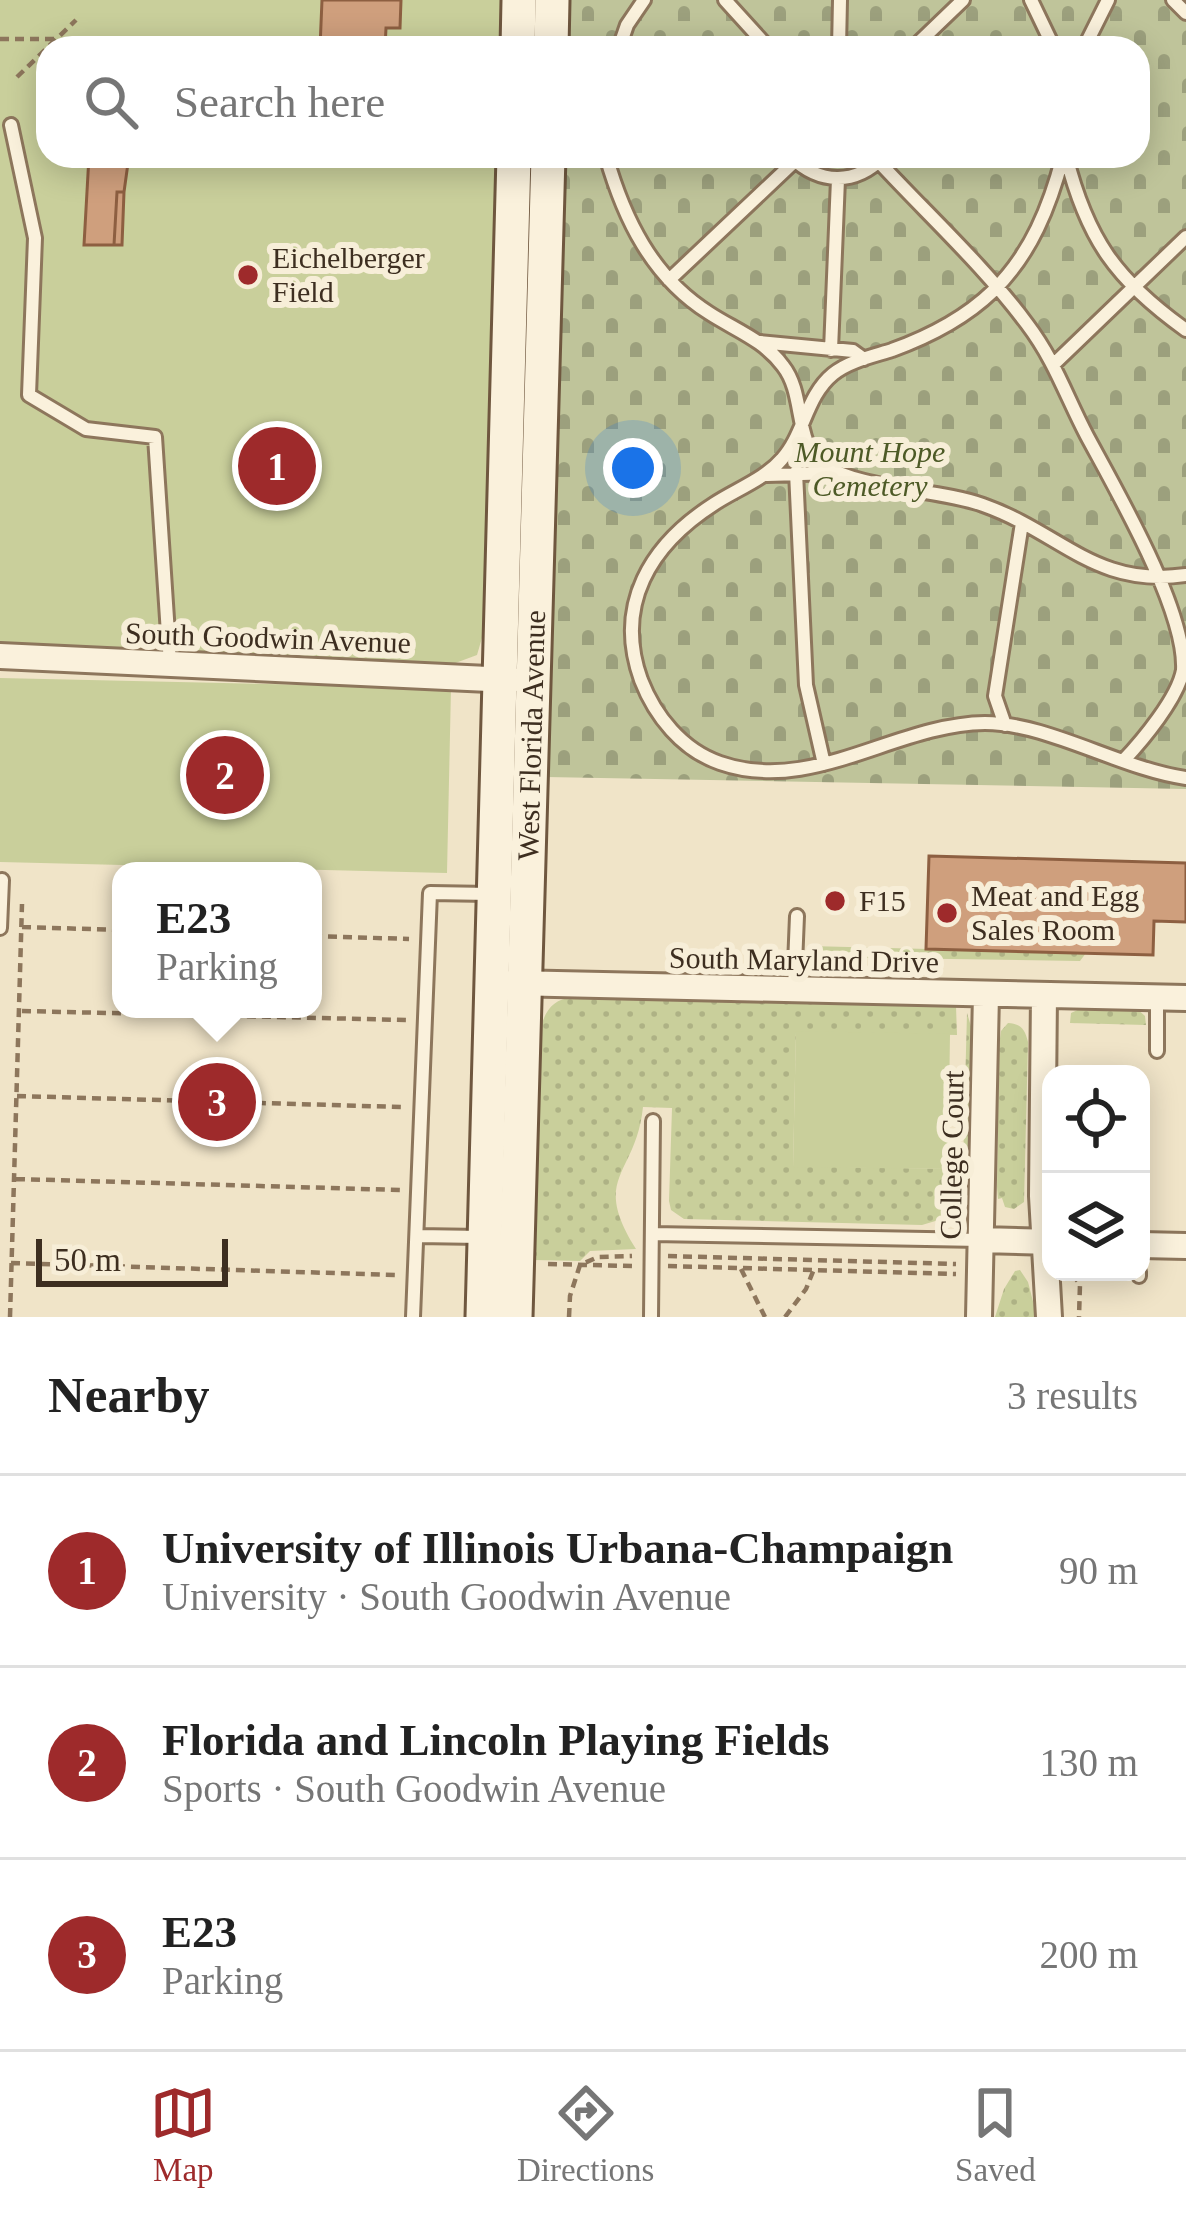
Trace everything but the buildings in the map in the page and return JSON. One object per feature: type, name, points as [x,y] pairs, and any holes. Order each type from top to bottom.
[{"type":"main road","points":[[518,36],[519,0]]},
{"type":"main road","points":[[551,36],[552,0]]},
{"type":"main road","name":"West Florida Avenue","points":[[514,168],[516,680],[510,983],[515,1317]]},
{"type":"main road","name":"West Florida Avenue","points":[[510,983],[494,895],[516,680],[547,168]]},
{"type":"main road","name":"West Florida Avenue","points":[[483,1317],[512,1246]]},
{"type":"street","name":"South Goodwin Avenue","points":[[0,656],[516,680]]},
{"type":"street","name":"South Maryland Drive","points":[[510,983],[1186,998]]},
{"type":"street","name":"College Court","points":[[979,1317],[986,994]]},
{"type":"street","points":[[1044,995],[1047,1173]]},
{"type":"street","points":[[980,1260],[1042,1244]]},
{"type":"street","points":[[1150,1245],[1186,1246]]},
{"type":"street","points":[[1049,1281],[1049,1317]]},
{"type":"lane","points":[[623,36],[644,0]]},
{"type":"lane","points":[[724,0],[757,36]]},
{"type":"lane","points":[[839,0],[839,36]]},
{"type":"lane","points":[[925,36],[962,0]]},
{"type":"lane","points":[[1031,0],[1048,36]]},
{"type":"lane","points":[[1090,36],[1108,0]]},
{"type":"lane","points":[[1173,0],[1186,13]]},
{"type":"lane","points":[[10,125],[35,238],[29,395],[86,429],[155,437],[170,664]]},
{"type":"lane","points":[[611,168],[636,235],[669,280],[699,307],[760,342],[790,376],[804,440],[817,458],[844,474]]},
{"type":"lane","points":[[669,280],[784,168]]},
{"type":"lane","points":[[803,168],[838,179],[870,168]]},
{"type":"lane","points":[[889,168],[1055,363],[1084,430],[1161,578],[1180,631],[1184,672],[1161,713],[1123,761]]},
{"type":"lane","points":[[1061,168],[1041,224],[996,289],[936,331],[833,374],[782,460],[686,524],[641,580],[630,628],[635,662],[657,712],[695,750],[719,763],[750,770],[785,771],[948,728],[1005,725],[1150,773],[1186,778]]},
{"type":"lane","points":[[1069,168],[1090,231],[1132,288],[1186,330]]},
{"type":"lane","points":[[831,350],[838,179]]},
{"type":"lane","points":[[1055,363],[1186,237]]},
{"type":"lane","points":[[760,342],[853,351],[864,359]]},
{"type":"lane","points":[[756,478],[796,472],[844,474],[982,505],[1115,574],[1186,575]]},
{"type":"lane","points":[[796,472],[806,685],[824,764]]},
{"type":"lane","points":[[1005,725],[995,696],[1022,523]]},
{"type":"lane","points":[[0,928],[2,880]]},
{"type":"lane","points":[[413,1317],[430,893],[494,895]]},
{"type":"lane","points":[[794,989],[797,916]]},
{"type":"lane","points":[[1157,997],[1157,1052]]},
{"type":"lane","points":[[652,1317],[653,1120]]},
{"type":"lane","points":[[653,1234],[980,1260]]},
{"type":"lane","points":[[417,1236],[512,1246]]},
{"type":"path","points":[[59,36],[76,20]]},
{"type":"path","points":[[0,39],[36,39]]},
{"type":"path","points":[[16,76],[36,58]]},
{"type":"path","points":[[10,1317],[22,904]]},
{"type":"path","points":[[22,927],[112,930]]},
{"type":"path","points":[[322,936],[409,939]]},
{"type":"path","points":[[19,1011],[112,1013]]},
{"type":"path","points":[[320,1018],[406,1020]]},
{"type":"path","points":[[17,1096],[403,1107]]},
{"type":"path","points":[[14,1179],[400,1190]]},
{"type":"path","points":[[512,1246],[580,1265],[598,1257],[814,1269],[980,1260]]},
{"type":"path","points":[[653,1261],[980,1260]]},
{"type":"path","points":[[11,1263],[397,1275]]},
{"type":"path","points":[[569,1317],[580,1265]]},
{"type":"path","points":[[740,1268],[766,1317]]},
{"type":"path","points":[[785,1317],[814,1269]]},
{"type":"path","points":[[1077,1281],[1078,1317]]},
{"type":"green space","points":[[0,0],[501,0],[500,36],[36,36],[36,168],[497,168],[484,631],[477,655],[450,665],[430,665],[0,644]]},
{"type":"green space","name":"Mount Hope Cemetery","points":[[567,0],[1186,0],[1186,789],[546,777],[562,168],[1150,168],[1150,36],[566,36]]},
{"type":"green space","points":[[0,678],[451,688],[447,873],[322,870],[322,862],[0,862]]},
{"type":"green space","points":[[809,946],[1086,953],[1080,961],[815,957],[809,955]]},
{"type":"green space","points":[[572,998],[956,1006],[957,1035],[796,1032],[793,1166],[953,1169],[952,1216],[922,1225],[684,1219],[671,1210],[669,1201],[672,1108],[643,1107],[616,1190],[623,1225],[636,1249],[590,1251],[580,1261],[534,1260],[541,1027],[551,1006]]},
{"type":"green space","points":[[1084,1007],[1136,1008],[1145,1016],[1146,1025],[1070,1023],[1071,1013]]},
{"type":"green space","points":[[967,1013],[973,1033],[970,1180],[962,1203]]},
{"type":"green space","points":[[1008,1023],[1022,1028],[1028,1042],[1024,1202],[1014,1209],[998,1199],[997,1187],[999,1046],[1001,1031]]},
{"type":"green space","points":[[796,1031],[950,1034],[948,1169],[793,1167]]},
{"type":"green space","points":[[1020,1270],[1037,1317],[995,1317],[1004,1289]]},
{"type":"place","name":"Eichelberger Field","points":[[248,275]]},
{"type":"place","name":"University of Illinois Urbana-Champaign","points":[[277,466]]},
{"type":"place","name":"Florida and Lincoln Playing Fields","points":[[225,775]]},
{"type":"place","name":"F15","points":[[835,901]]},
{"type":"place","name":"Meat and Egg Sales Room","points":[[947,913]]},
{"type":"place","name":"E23","points":[[217,1102]]}]
